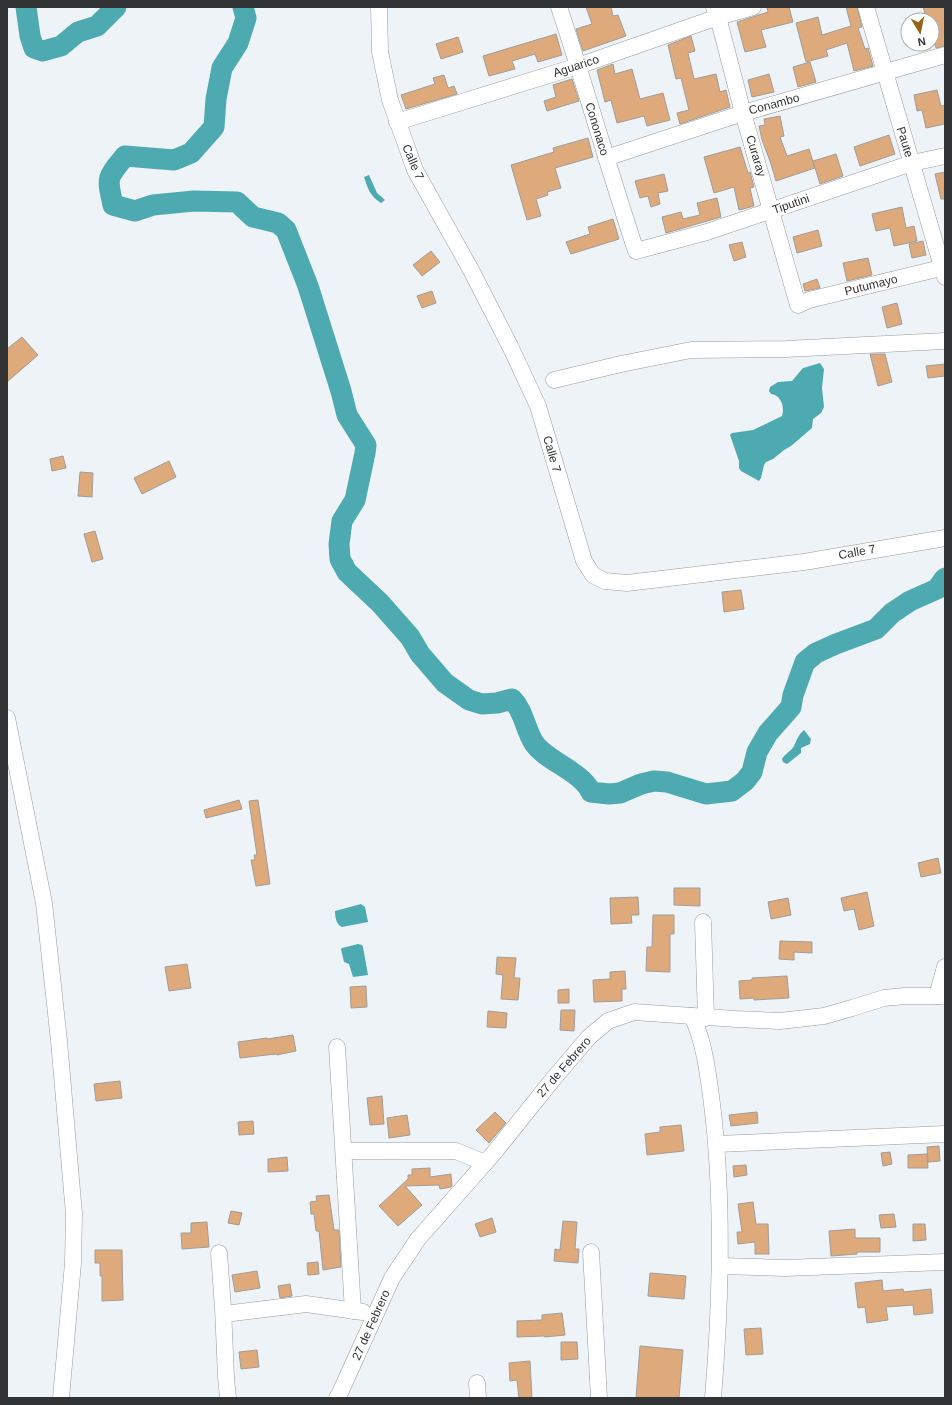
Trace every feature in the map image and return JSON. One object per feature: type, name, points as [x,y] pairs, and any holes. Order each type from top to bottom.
[{"type":"street","name":"Calle 7","points":[[379,7],[380,52],[390,100],[415,170],[471,270],[511,348],[538,406],[584,561],[594,575],[605,581],[627,583],[804,562],[945,538]]},
{"type":"street","name":"Cononaco","points":[[558,7],[636,251]]},
{"type":"street","name":"Aguarico","points":[[397,122],[578,66],[716,12],[753,7]]},
{"type":"street","name":"Paute","points":[[866,7],[884,74],[944,271]]},
{"type":"street","name":"Curaray","points":[[716,12],[743,113],[798,305]]},
{"type":"street","name":"Conambo","points":[[606,158],[743,113],[884,74],[945,55]]},
{"type":"street","name":"Tiputini","points":[[636,251],[706,232],[912,163],[945,156]]},
{"type":"street","name":"Putumayo","points":[[798,305],[809,300],[944,271]]},
{"type":"street","points":[[554,380],[621,364],[692,350],[786,349],[945,341]]},
{"type":"street","points":[[7,718],[44,903],[59,1041],[74,1214],[74,1263],[61,1398]]},
{"type":"street","points":[[703,922],[698,1029],[706,1055],[717,1144],[721,1266],[713,1398]]},
{"type":"street","points":[[941,996],[945,967]]},
{"type":"street","name":"27 de Febrero","points":[[337,1398],[392,1278],[418,1239],[485,1163],[589,1037],[608,1021],[634,1012],[656,1012],[699,1017],[780,1020],[824,1016],[884,998],[905,996],[941,996]]},
{"type":"street","points":[[337,1047],[353,1311]]},
{"type":"street","points":[[717,1144],[945,1134]]},
{"type":"street","points":[[344,1151],[456,1151],[485,1163]]},
{"type":"street","points":[[591,1252],[599,1398]]},
{"type":"street","points":[[219,1253],[224,1314],[228,1398]]},
{"type":"street","points":[[721,1266],[785,1268],[945,1262]]},
{"type":"street","points":[[224,1314],[306,1304],[376,1314]]},
{"type":"water","points":[[369,175],[377,193],[385,200],[381,203],[374,198],[368,189],[364,177]]},
{"type":"water","points":[[820,363],[824,369],[822,388],[824,407],[821,413],[813,419],[812,428],[791,446],[773,459],[766,462],[759,481],[741,471],[730,435],[732,433],[753,430],[782,416],[783,409],[780,399],[771,394],[769,391],[770,387],[778,382],[792,381],[803,368]]},
{"type":"water","points":[[804,730],[811,739],[810,744],[801,748],[801,753],[787,764],[783,762],[782,759],[793,748]]},
{"type":"water","points":[[361,904],[365,907],[368,922],[342,927],[338,924],[335,911]]},
{"type":"water","points":[[358,944],[362,945],[363,947],[368,975],[353,977],[349,964],[344,962],[341,949]]},
{"type":"building","points":[[586,7],[611,7],[613,16],[618,15],[626,36],[583,51],[576,29],[592,24]]},
{"type":"building","points":[[789,7],[793,22],[761,30],[766,47],[745,52],[737,22],[768,12],[767,8]]},
{"type":"building","points":[[846,7],[857,7],[862,27],[858,28],[865,49],[868,48],[873,66],[854,71],[847,43],[826,50],[828,56],[806,62],[796,23],[818,17],[822,35],[851,26]]},
{"type":"building","points":[[923,7],[945,7],[945,46],[940,47],[940,12],[925,12]]},
{"type":"building","points":[[556,34],[562,55],[538,62],[535,54],[512,61],[515,69],[489,76],[483,56]]},
{"type":"building","points":[[691,36],[695,51],[688,53],[694,79],[716,74],[720,92],[726,90],[730,107],[680,124],[677,113],[689,110],[681,78],[676,79],[668,45]]},
{"type":"building","points":[[458,37],[463,52],[441,59],[436,44]]},
{"type":"building","points":[[810,62],[816,82],[798,87],[793,67]]},
{"type":"building","points":[[613,64],[615,74],[632,69],[640,99],[663,93],[670,120],[647,126],[644,116],[617,123],[611,100],[605,102],[597,70]]},
{"type":"building","points":[[769,74],[774,92],[752,97],[748,80]]},
{"type":"building","points":[[444,75],[448,88],[454,86],[457,94],[406,109],[401,95],[435,84],[433,78]]},
{"type":"building","points":[[572,79],[579,101],[547,111],[544,101],[556,97],[553,85]]},
{"type":"building","points":[[937,90],[941,106],[945,105],[945,124],[926,128],[922,110],[917,111],[914,95]]},
{"type":"building","points":[[780,116],[784,136],[780,137],[787,156],[809,149],[815,168],[776,181],[762,140],[759,126],[765,125],[764,119]]},
{"type":"building","points":[[889,135],[895,154],[860,166],[854,147]]},
{"type":"building","points":[[588,138],[593,157],[555,168],[561,188],[547,192],[548,195],[536,199],[541,216],[527,220],[511,165],[554,152],[553,148]]},
{"type":"building","points":[[740,147],[754,187],[750,188],[754,206],[739,210],[734,187],[714,193],[704,157]]},
{"type":"building","points":[[836,154],[843,176],[820,184],[813,161]]},
{"type":"building","points":[[945,172],[945,199],[941,199],[935,174]]},
{"type":"building","points":[[664,174],[668,191],[658,193],[660,204],[651,207],[648,196],[640,198],[635,181]]},
{"type":"building","points":[[717,198],[721,217],[666,233],[662,217],[681,212],[683,219],[700,215],[697,203]]},
{"type":"building","points":[[902,207],[906,228],[914,226],[917,241],[894,246],[890,228],[876,231],[872,214]]},
{"type":"building","points":[[613,219],[619,239],[571,254],[566,242],[590,234],[588,227]]},
{"type":"building","points":[[818,230],[822,246],[797,253],[793,237]]},
{"type":"building","points":[[923,241],[926,255],[912,258],[909,244]]},
{"type":"building","points":[[742,242],[746,257],[734,261],[729,245]]},
{"type":"building","points":[[431,251],[440,262],[422,276],[413,265]]},
{"type":"building","points":[[868,258],[872,275],[847,281],[843,263]]},
{"type":"building","points":[[817,279],[820,288],[805,291],[803,284]]},
{"type":"building","points":[[432,291],[436,303],[422,308],[417,296]]},
{"type":"building","points":[[897,303],[902,324],[887,328],[882,307]]},
{"type":"building","points":[[22,337],[38,355],[7,382],[7,349]]},
{"type":"building","points":[[870,354],[885,354],[892,382],[878,386]]},
{"type":"building","points":[[945,364],[945,376],[928,378],[926,366]]},
{"type":"building","points":[[63,456],[66,468],[52,471],[50,459]]},
{"type":"building","points":[[169,461],[176,477],[142,494],[134,478]]},
{"type":"building","points":[[80,472],[93,473],[92,497],[78,496]]},
{"type":"building","points":[[95,531],[103,559],[92,562],[84,534]]},
{"type":"building","points":[[741,590],[744,609],[724,612],[722,592]]},
{"type":"building","points":[[239,800],[242,809],[206,818],[204,810]]},
{"type":"building","points":[[258,800],[270,884],[256,886],[251,860],[255,860],[254,855],[257,855],[249,801]]},
{"type":"building","points":[[938,858],[941,873],[921,877],[918,863]]},
{"type":"building","points":[[674,888],[700,888],[700,906],[674,905]]},
{"type":"building","points":[[867,892],[874,926],[859,930],[854,909],[844,911],[841,898]]},
{"type":"building","points":[[638,897],[639,915],[631,915],[632,923],[611,924],[610,898]]},
{"type":"building","points":[[788,898],[791,915],[771,919],[768,902]]},
{"type":"building","points":[[653,915],[674,915],[674,934],[670,934],[670,972],[646,971],[647,947],[652,947]]},
{"type":"building","points":[[780,941],[812,942],[812,953],[794,952],[794,960],[779,959]]},
{"type":"building","points":[[497,957],[516,958],[514,978],[520,978],[518,1000],[501,999],[503,975],[496,974]]},
{"type":"building","points":[[187,964],[191,988],[169,991],[165,967]]},
{"type":"building","points":[[625,971],[626,989],[622,989],[622,1001],[594,1002],[593,980],[610,979],[610,972]]},
{"type":"building","points":[[787,976],[789,998],[754,1000],[754,998],[740,999],[739,981],[752,980],[752,978]]},
{"type":"building","points":[[366,986],[367,1007],[351,1008],[350,987]]},
{"type":"building","points":[[569,989],[569,1003],[558,1003],[558,990]]},
{"type":"building","points":[[561,1010],[575,1010],[574,1031],[560,1030]]},
{"type":"building","points":[[488,1011],[507,1013],[506,1028],[487,1027]]},
{"type":"building","points":[[293,1035],[296,1051],[277,1055],[240,1058],[238,1042]]},
{"type":"building","points":[[120,1081],[122,1098],[96,1101],[94,1084]]},
{"type":"building","points":[[382,1096],[384,1124],[370,1125],[367,1098]]},
{"type":"building","points":[[495,1112],[506,1123],[489,1143],[476,1130]]},
{"type":"building","points":[[757,1112],[758,1123],[731,1126],[729,1115]]},
{"type":"building","points":[[407,1115],[410,1135],[389,1138],[387,1118]]},
{"type":"building","points":[[253,1121],[254,1134],[239,1135],[238,1122]]},
{"type":"building","points":[[681,1125],[684,1151],[647,1155],[645,1134],[660,1132],[660,1127]]},
{"type":"building","points":[[939,1146],[940,1161],[928,1162],[927,1147]]},
{"type":"building","points":[[890,1152],[892,1164],[883,1166],[881,1153]]},
{"type":"building","points":[[927,1154],[928,1168],[908,1168],[908,1155]]},
{"type":"building","points":[[287,1157],[288,1171],[268,1172],[268,1159]]},
{"type":"building","points":[[746,1165],[747,1175],[734,1177],[733,1166]]},
{"type":"building","points":[[430,1168],[430,1177],[451,1174],[452,1186],[440,1189],[439,1185],[405,1186],[422,1205],[398,1226],[379,1206],[408,1179],[408,1175],[412,1175],[412,1169]]},
{"type":"building","points":[[329,1195],[334,1230],[339,1230],[341,1267],[323,1270],[319,1231],[316,1231],[314,1214],[311,1214],[310,1202],[317,1201],[316,1196]]},
{"type":"building","points":[[753,1202],[756,1224],[768,1224],[769,1254],[755,1254],[755,1242],[738,1244],[737,1232],[742,1232],[738,1204]]},
{"type":"building","points":[[231,1211],[242,1213],[239,1225],[228,1223]]},
{"type":"building","points":[[894,1214],[896,1227],[881,1228],[879,1215]]},
{"type":"building","points":[[492,1218],[496,1232],[480,1237],[475,1224]]},
{"type":"building","points":[[563,1221],[577,1222],[575,1249],[579,1249],[578,1263],[554,1261],[555,1249],[560,1250]]},
{"type":"building","points":[[207,1222],[209,1247],[182,1249],[181,1233],[191,1233],[191,1223]]},
{"type":"building","points":[[913,1224],[925,1224],[926,1240],[913,1241]]},
{"type":"building","points":[[855,1229],[855,1238],[880,1238],[880,1252],[857,1252],[857,1254],[831,1256],[829,1231]]},
{"type":"building","points":[[95,1250],[122,1250],[123,1300],[102,1301],[102,1276],[100,1276],[100,1263],[95,1263]]},
{"type":"building","points":[[318,1262],[319,1274],[308,1275],[307,1263]]},
{"type":"building","points":[[257,1271],[260,1288],[235,1292],[232,1275]]},
{"type":"building","points":[[650,1273],[686,1276],[684,1299],[648,1296]]},
{"type":"building","points":[[882,1280],[883,1291],[903,1289],[904,1292],[931,1289],[933,1313],[914,1315],[913,1305],[886,1307],[888,1320],[867,1323],[865,1307],[858,1308],[855,1283]]},
{"type":"building","points":[[290,1284],[292,1296],[280,1298],[278,1286]]},
{"type":"building","points":[[562,1313],[565,1335],[517,1337],[517,1321],[542,1320],[542,1315]]},
{"type":"building","points":[[761,1328],[763,1354],[746,1355],[744,1329]]},
{"type":"building","points":[[561,1342],[577,1342],[578,1359],[561,1360]]},
{"type":"building","points":[[640,1346],[683,1350],[679,1398],[636,1398]]},
{"type":"building","points":[[257,1350],[259,1367],[241,1369],[239,1352]]},
{"type":"building","points":[[530,1361],[532,1398],[519,1398],[517,1380],[510,1381],[509,1363]]},
{"type":"waterway","points":[[26,7],[30,36],[34,48],[43,51],[61,46],[78,32],[97,26],[116,7]]},
{"type":"waterway","points":[[243,7],[246,18],[238,43],[222,68],[216,99],[214,127],[191,153],[174,160],[125,156],[111,174],[109,183],[113,205],[135,211],[153,205],[194,201],[237,202],[253,217],[278,223],[286,230],[308,286],[341,391],[347,415],[366,445],[355,500],[342,521],[339,544],[340,559],[347,572],[380,603],[410,637],[420,654],[445,683],[469,700],[482,704],[497,703],[512,699],[522,715],[528,732],[539,749],[580,778],[591,792],[609,794],[620,793],[641,784],[654,781],[667,782],[706,794],[732,791],[745,781],[752,772],[757,752],[768,733],[791,707],[793,695],[805,662],[816,653],[876,629],[892,613],[910,601],[937,589],[945,578]]}]
